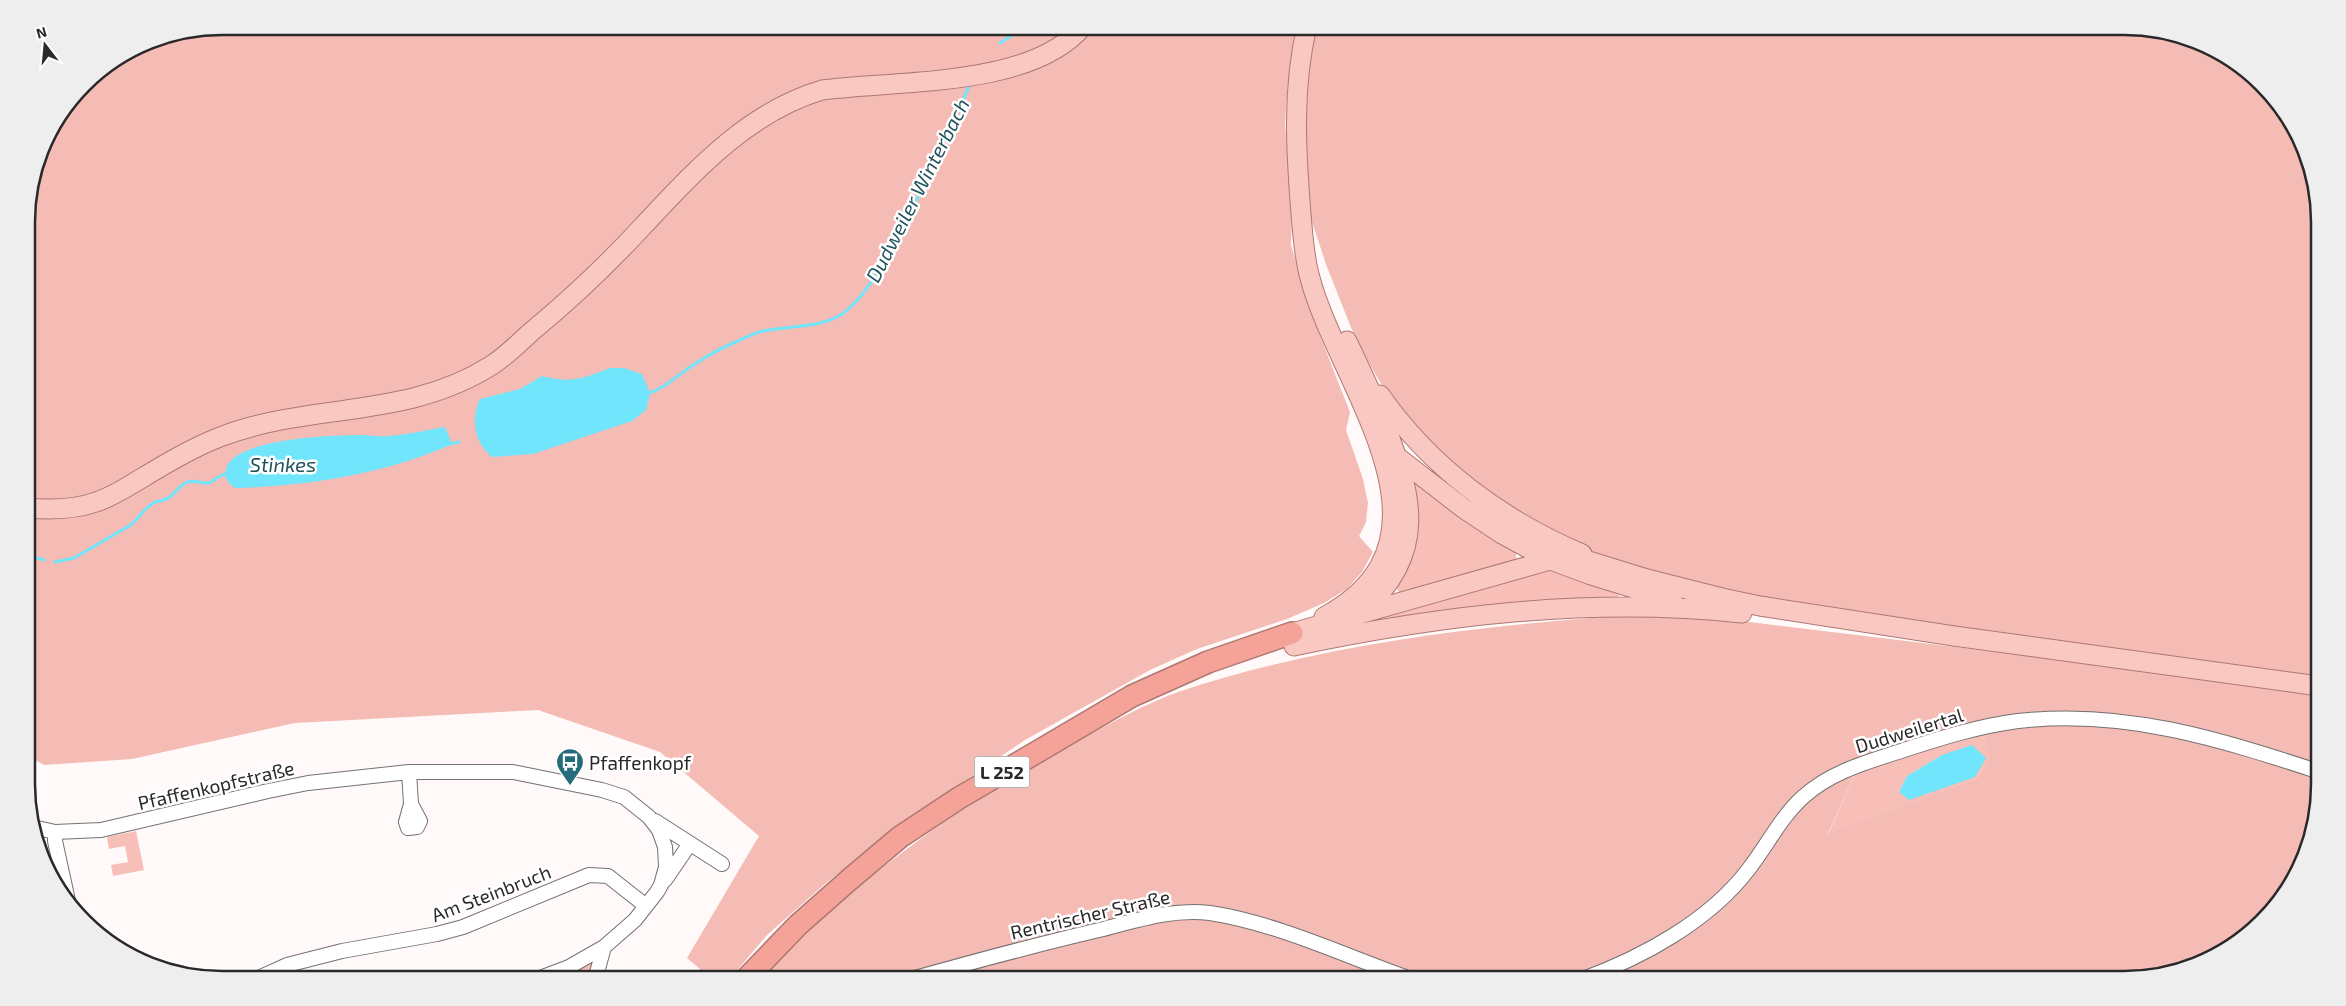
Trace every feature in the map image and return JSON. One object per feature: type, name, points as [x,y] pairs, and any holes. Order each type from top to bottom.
[{"type":"highway","name":"L 252","points":[[754,971],[798,925],[900,837],[959,798],[1106,712],[1235,664],[1293,640]]},
{"type":"main road","points":[[35,508],[62,509],[99,502],[207,442],[252,426],[398,403],[443,390],[494,364],[556,312],[607,265],[712,154],[745,128],[775,109],[799,97],[822,90],[985,74],[1041,57],[1061,45],[1073,35]]},
{"type":"main road","points":[[1293,640],[1351,600],[1371,579],[1389,547],[1394,522],[1388,471],[1372,425],[1320,308],[1310,280],[1304,252],[1295,126],[1305,35]]},
{"type":"main road","points":[[1293,640],[1324,634],[1358,614],[1373,602],[1399,565],[1407,543],[1410,513],[1407,485],[1399,458],[1360,366],[1328,298],[1302,214]]},
{"type":"main road","points":[[1360,366],[1409,434],[1460,481],[1525,526],[1608,566]]},
{"type":"main road","points":[[1372,425],[1399,458],[1463,508],[1502,534],[1548,559],[1640,592],[1707,610]]},
{"type":"main road","points":[[1358,614],[1564,556],[1576,557],[1647,579],[1722,598],[1954,636],[2311,685]]},
{"type":"main road","points":[[1293,640],[1513,611],[1640,606],[1707,610],[1954,636]]},
{"type":"street","name":"Dudweilertal","points":[[1601,971],[1666,939],[1700,918],[1726,896],[1749,870],[1779,823],[1818,784],[1853,766],[1939,738],[2016,722],[2055,719],[2113,720],[2151,724],[2209,737],[2311,769]]},
{"type":"street","points":[[409,772],[411,804]]},
{"type":"street","name":"Pfaffenkopfstraße","points":[[40,829],[55,832],[115,828],[292,786],[409,772],[513,772],[550,778],[624,797],[689,845],[722,864]]},
{"type":"street","name":"Pfaffenkopfstraße","points":[[649,817],[659,830],[665,848],[666,866],[661,885]]},
{"type":"street","points":[[55,832],[65,885]]},
{"type":"street","name":"Pfaffenkopfstraße","points":[[559,971],[604,948],[635,920],[689,845]]},
{"type":"street","name":"Am Steinbruch","points":[[273,971],[288,964],[342,951],[437,934],[463,927],[589,875],[608,876],[646,906]]},
{"type":"street","name":"Rentrischer Straße","points":[[940,971],[1037,944],[1172,913],[1209,913],[1282,930],[1388,971]]},
{"type":"street","points":[[598,971],[604,948]]},
{"type":"shaded area","points":[[210,35],[1058,35],[1043,47],[996,64],[867,77],[804,88],[603,257],[550,306],[489,357],[463,372],[397,396],[296,410],[96,493],[79,497],[35,499],[35,210],[41,174],[54,139],[81,99],[108,74],[139,54],[174,41]]},
{"type":"shaded area","points":[[1085,35],[1296,35],[1288,83],[1285,123],[1292,212],[1291,245],[1311,313],[1350,412],[1346,430],[1363,479],[1368,503],[1366,522],[1359,536],[1373,552],[1362,572],[1347,589],[1324,603],[1287,619],[1197,649],[1150,670],[1025,740],[904,822],[826,883],[767,935],[737,971],[699,971],[700,969],[687,958],[759,836],[660,752],[538,710],[295,723],[132,759],[44,765],[35,760],[35,512],[169,470],[234,439],[446,396],[709,168],[753,132],[778,117],[824,97],[967,84],[1076,44]]},
{"type":"shaded area","points":[[1314,35],[2136,35],[2172,41],[2207,54],[2238,74],[2265,99],[2292,139],[2305,174],[2311,210],[2311,676],[2023,638],[1744,596],[1617,562],[1549,534],[1505,509],[1406,422],[1356,340],[1327,267],[1309,213],[1303,122],[1307,76]]},
{"type":"shaded area","points":[[1414,476],[1517,548],[1516,560],[1400,594],[1395,585],[1416,541]]},
{"type":"shaded area","points":[[1550,567],[1618,592],[1620,600],[1375,623],[1374,616]]},
{"type":"shaded area","points":[[1615,616],[1709,617],[2103,665],[2311,693],[2311,796],[2305,832],[2292,867],[2286,877],[2265,907],[2247,925],[2217,946],[2195,957],[2172,965],[2136,971],[768,971],[831,910],[910,846],[994,789],[1038,763],[1155,701],[1181,691],[1287,661],[1395,640],[1505,626]],"holes":[[[1982,732],[1989,758],[1977,778],[1828,834],[1855,772]]]},
{"type":"shaded area","points":[[1982,732],[1989,758],[1977,778],[1828,835],[1855,772]],"holes":[[[1942,755],[1899,792],[1907,776]]]},
{"type":"shaded area","points":[[136,831],[144,870],[113,876],[111,865],[128,862],[125,846],[109,849],[107,837]]},
{"type":"shaded area","points":[[593,961],[591,971],[574,971]]},
{"type":"water","points":[[610,368],[624,368],[642,374],[650,393],[646,410],[632,421],[533,454],[492,457],[486,452],[478,438],[475,423],[475,415],[480,399],[520,389],[542,376],[570,380],[592,375]]},
{"type":"water","name":"Stinkes","points":[[445,427],[452,444],[374,471],[318,481],[263,487],[235,488],[226,478],[226,469],[233,459],[246,451],[286,440],[330,436],[385,436],[409,434]]},
{"type":"water","points":[[1972,745],[1986,758],[1975,777],[1909,800],[1899,792],[1907,776],[1942,755]]},
{"type":"waterway","name":"Dudweiler Winterbach","points":[[1000,43],[1012,35]]},
{"type":"waterway","name":"Dudweiler Winterbach","points":[[647,394],[666,385],[710,354],[750,335],[772,329],[828,321],[837,317],[855,303],[873,279],[892,248],[969,87]]},
{"type":"waterway","name":"Dudweiler Winterbach","points":[[450,444],[459,442]]},
{"type":"waterway","name":"Dudweiler Winterbach","points":[[55,562],[74,558],[129,526],[149,506],[168,498],[185,483],[191,481],[208,483],[221,475],[228,474]]},
{"type":"waterway","name":"Dudweiler Winterbach","points":[[35,557],[44,560]]},
{"type":"place","name":"Pfaffenkopf","points":[[570,786]]}]
